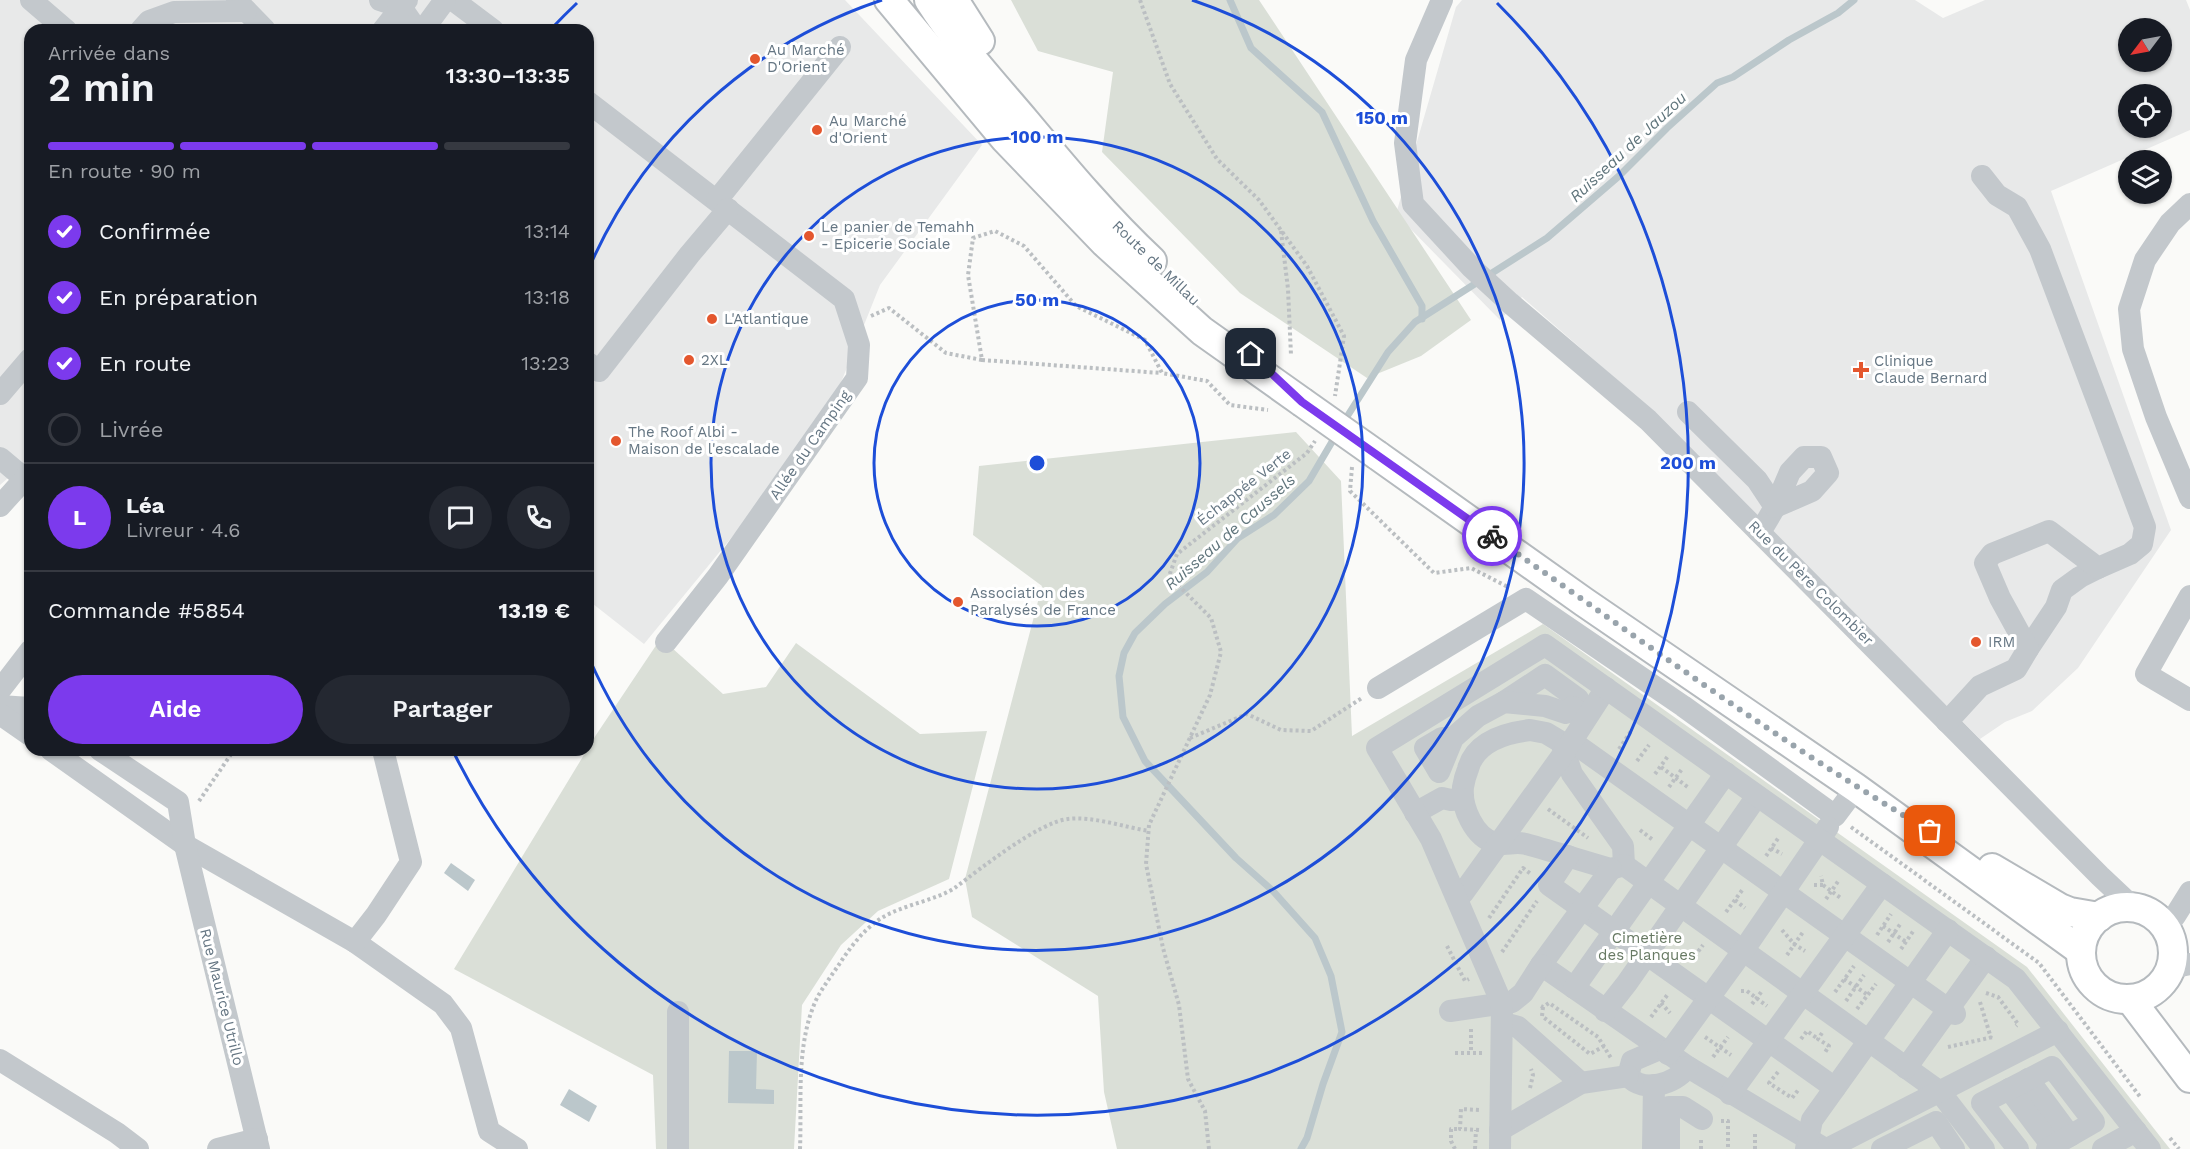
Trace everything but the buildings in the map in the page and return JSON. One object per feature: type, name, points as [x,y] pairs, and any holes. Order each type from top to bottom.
[{"type":"main road","points":[[889,0],[1005,139],[1105,243],[1202,331],[1302,402],[1365,455],[1856,788],[2081,951]]},
{"type":"main road","name":"Route de Millau","points":[[930,0],[974,60],[1019,114],[1131,241],[1302,402]]},
{"type":"main road","name":"Route de Millau","points":[[954,0],[986,50],[1019,114]]},
{"type":"main road","points":[[1856,788],[2060,908],[2070,912],[2146,911],[2164,927],[2171,940],[2168,972],[2155,1032],[2190,1078]]},
{"type":"main road","points":[[2115,912],[2090,926],[2083,938],[2081,951],[2083,966],[2095,986],[2115,998],[2168,972]]},
{"type":"street","points":[[31,0],[59,24]]},
{"type":"street","points":[[380,0],[404,4]]},
{"type":"street","points":[[428,24],[446,0]]},
{"type":"street","points":[[453,0],[485,24]]},
{"type":"street","name":"Rue du Père Colombier","points":[[1442,0],[1416,60],[1405,144],[1413,204],[1472,268],[1510,303],[1648,420],[2100,876],[2115,912]]},
{"type":"street","points":[[388,24],[404,4]]},
{"type":"street","points":[[404,4],[414,24]]},
{"type":"street","points":[[146,24],[174,12],[241,6],[259,24]]},
{"type":"street","points":[[594,366],[690,254],[723,205],[840,47]]},
{"type":"street","name":"Allée du Camping","points":[[594,107],[844,299],[859,345],[857,378],[718,576],[666,642]]},
{"type":"street","points":[[1947,722],[1980,686],[2016,669],[2056,607],[2062,590],[2080,577],[2130,554],[2142,544],[2145,526],[2040,249],[2017,207],[1997,195],[1982,176]]},
{"type":"street","points":[[2190,204],[2170,223],[2145,260],[2129,309],[2133,349],[2156,417],[2190,498]]},
{"type":"street","points":[[0,394],[24,366]]},
{"type":"street","points":[[1689,412],[1757,480],[1775,507],[1758,531]]},
{"type":"street","points":[[0,458],[24,474]]},
{"type":"street","points":[[0,506],[24,479]]},
{"type":"street","points":[[2028,649],[2000,598],[1985,563],[1992,554],[2049,531],[2098,568]]},
{"type":"street","points":[[2190,596],[2146,674],[2190,700]]},
{"type":"street","points":[[1378,688],[1526,599],[1683,706],[1835,816]]},
{"type":"street","points":[[1500,1140],[1502,1014],[1471,932],[1431,839],[1377,747],[1545,645],[2016,979],[2150,1149]]},
{"type":"street","points":[[0,690],[24,659]]},
{"type":"street","points":[[1456,896],[1463,893],[1567,747],[1579,712],[1578,699],[1545,675],[1478,716],[1449,747],[1469,763]]},
{"type":"street","points":[[1504,702],[1545,705],[1566,713],[1579,712],[1606,688]]},
{"type":"street","points":[[1465,694],[1493,740]]},
{"type":"street","points":[[0,706],[24,708]]},
{"type":"street","points":[[0,714],[24,731]]},
{"type":"street","points":[[1951,1012],[1598,760],[1567,747],[1546,733],[1530,730],[1510,732],[1477,750],[1469,763],[1463,785],[1463,799],[1472,824],[1484,838],[1497,844],[1516,841],[1617,867],[1648,883],[1940,1092],[1984,1149]]},
{"type":"street","points":[[1502,1014],[1523,993],[1582,909],[1617,867],[1623,846],[1572,774],[1567,747]]},
{"type":"street","points":[[60,756],[183,836],[354,942],[443,1004],[461,1028],[489,1131],[517,1149]]},
{"type":"street","name":"Rue Maurice Utrillo","points":[[109,756],[178,802],[183,836],[258,1144]]},
{"type":"street","points":[[354,942],[376,915],[411,862],[384,756]]},
{"type":"street","points":[[1574,988],[1726,773]]},
{"type":"street","points":[[1625,1077],[1632,1061],[1664,1051],[1709,999],[1856,788]]},
{"type":"street","points":[[1605,1011],[1757,796]]},
{"type":"street","points":[[1416,813],[1442,798],[1451,801],[1463,799]]},
{"type":"street","points":[[1568,856],[1549,885],[1835,1088]]},
{"type":"street","points":[[1730,1094],[1882,884]]},
{"type":"street","points":[[2164,927],[2175,916],[2190,892]]},
{"type":"street","points":[[1816,1147],[1812,1120],[1948,930]]},
{"type":"street","points":[[1906,1068],[1971,991],[1986,957]]},
{"type":"street","points":[[1541,965],[1688,1067],[1816,1147]]},
{"type":"street","points":[[1450,1011],[1502,1014],[1581,1083]]},
{"type":"street","points":[[678,1012],[678,1149]]},
{"type":"street","points":[[1816,1147],[1940,1092],[2058,1031]]},
{"type":"street","points":[[0,1060],[138,1149]]},
{"type":"street","points":[[1500,1140],[1581,1083],[1625,1077],[1642,1086],[1654,1085],[1678,1077],[1688,1067]]},
{"type":"street","points":[[2018,1084],[2059,1144],[2094,1122],[2052,1067],[2018,1084],[1982,1103],[2018,1149]]},
{"type":"street","points":[[1653,1149],[1654,1085]]},
{"type":"street","points":[[1670,1149],[1669,1107],[1683,1107],[1702,1119]]},
{"type":"street","points":[[1896,1146],[1935,1122],[1954,1149]]},
{"type":"street","points":[[2103,1149],[2136,1131]]},
{"type":"street","points":[[218,1149],[258,1144]]},
{"type":"path","points":[[1140,0],[1170,84],[1217,159],[1259,200],[1307,266],[1344,336],[1334,400]]},
{"type":"path","points":[[1281,230],[1288,289],[1291,355]]},
{"type":"path","points":[[982,360],[968,275],[973,238],[995,231],[1024,246],[1076,306],[1145,340],[1162,373]]},
{"type":"path","points":[[853,323],[889,308],[946,353],[982,360],[1162,373],[1207,381],[1230,405],[1274,411]]},
{"type":"path","name":"Échappée Verte","points":[[1189,739],[1210,696],[1221,652],[1211,618],[1169,576],[1177,554],[1307,453],[1317,436]]},
{"type":"path","points":[[1365,455],[1350,491],[1434,573],[1471,568],[1506,585],[1526,599]]},
{"type":"path","points":[[1209,1149],[1205,1111],[1188,1079],[1179,1005],[1163,948],[1146,864],[1149,825],[1189,739],[1247,714],[1281,730],[1311,731],[1378,688]]},
{"type":"path","points":[[1598,760],[1606,750],[1614,755],[1633,727]]},
{"type":"path","points":[[1650,782],[1670,755]]},
{"type":"path","points":[[183,836],[230,756]]},
{"type":"path","points":[[1661,767],[1689,789]]},
{"type":"path","points":[[1531,797],[1593,842]]},
{"type":"path","points":[[800,1149],[802,1056],[808,1022],[818,997],[844,957],[879,920],[899,908],[954,888],[1015,845],[1046,827],[1066,819],[1089,819],[1149,831]]},
{"type":"path","points":[[1640,830],[1653,840]]},
{"type":"path","points":[[1772,848],[1782,854]]},
{"type":"path","points":[[1471,932],[1486,923],[1523,868],[1549,885]]},
{"type":"path","points":[[1820,873],[1823,885]]},
{"type":"path","points":[[1813,885],[1823,885],[1842,899]]},
{"type":"path","points":[[1735,900],[1745,908]]},
{"type":"path","points":[[1871,943],[1893,911]]},
{"type":"path","points":[[1784,923],[1781,928],[1794,944],[1805,951]]},
{"type":"path","points":[[1883,926],[1906,942]]},
{"type":"path","points":[[1894,958],[1916,927]]},
{"type":"path","points":[[1833,995],[1854,965]]},
{"type":"path","points":[[1856,1011],[1880,978]]},
{"type":"path","points":[[1844,979],[1868,995]]},
{"type":"path","points":[[1736,991],[1747,991],[1767,1005],[1763,1011]]},
{"type":"path","points":[[2001,1061],[1971,991],[1982,991],[1998,998],[2018,1024],[2009,1029]]},
{"type":"path","points":[[1523,993],[1543,1007]]},
{"type":"path","points":[[1604,1046],[1590,1053],[1542,1016],[1543,1007],[1549,1003],[1598,1037],[1625,1077]]},
{"type":"path","points":[[1661,1004],[1670,1012],[1665,1021]]},
{"type":"path","points":[[1710,1029],[1705,1037],[1731,1055]]},
{"type":"path","points":[[1944,1048],[1991,1039],[2000,1034]]},
{"type":"path","points":[[1528,1060],[1533,1075],[1528,1092]]},
{"type":"path","points":[[1455,1149],[1451,1141],[1451,1129],[1460,1130],[1482,1130],[1482,1110],[1461,1109],[1460,1130]]},
{"type":"path","points":[[1475,1149],[1476,1130]]},
{"type":"path","points":[[1755,1131],[1755,1149]]},
{"type":"shaded area","points":[[0,0],[845,0],[982,145],[880,285],[824,425],[644,644],[594,605],[594,24],[24,24],[24,464],[0,485]]},
{"type":"shaded area","name":"Clinique Claude Bernard","points":[[1462,0],[1915,0],[1943,18],[1985,0],[2186,0],[2190,10],[2190,130],[2172,138],[2172,84],[2118,84],[2118,138],[2172,138],[2144,150],[2118,150],[2118,162],[2051,191],[2171,530],[2078,668],[2032,711],[2005,722],[1980,739],[1655,413],[1522,297],[1500,320],[1396,214],[1456,7]]},
{"type":"shaded area","points":[[451,863],[475,880],[468,891],[444,873]]},
{"type":"shaded area","points":[[729,1051],[757,1051],[756,1089],[774,1090],[774,1104],[728,1103]]},
{"type":"shaded area","points":[[569,1089],[597,1106],[589,1122],[560,1105]]},
{"type":"green space","points":[[1011,0],[1259,0],[1471,320],[1421,356],[1367,378],[1240,293],[1102,152],[1113,72],[1038,51]]},
{"type":"green space","name":"Cimetière des Planques","points":[[1296,432],[1341,481],[1352,736],[1543,624],[2027,967],[2170,1149],[1117,1149],[1104,1092],[1098,996],[972,917],[965,879],[1042,586],[973,535],[979,466]]},
{"type":"green space","points":[[661,638],[723,694],[766,687],[796,643],[920,734],[987,731],[949,879],[878,911],[841,945],[802,1005],[794,1149],[656,1149],[653,1075],[454,969],[583,756],[594,756],[596,735]]},
{"type":"waterway","name":"Ruisseau de Caussels","points":[[1230,0],[1251,48],[1322,112],[1373,221],[1422,306],[1422,319]]},
{"type":"waterway","name":"Ruisseau de Jauzou","points":[[1343,423],[1388,352],[1415,322],[1547,238],[1619,176],[1717,83],[1733,77],[1789,40],[1838,13],[1854,0]]},
{"type":"waterway","name":"Ruisseau de Caussels","points":[[1301,1149],[1307,1138],[1342,1032],[1331,976],[1315,938],[1273,891],[1236,858],[1145,761],[1123,717],[1119,676],[1124,653],[1135,633],[1165,604],[1207,572],[1238,538],[1274,515],[1309,481],[1336,435]]},
{"type":"way so far","points":[[1492,536],[1584,602],[1856,788],[1930,831]]},
{"type":"place","name":"Au Marché D'Orient","points":[[755,59]]},
{"type":"place","name":"Au Marché d'Orient","points":[[817,130]]},
{"type":"place","name":"Le panier de Temahh - Epicerie Sociale","points":[[809,236]]},
{"type":"place","name":"L'Atlantique","points":[[712,319]]},
{"type":"place","name":"2XL","points":[[689,360]]},
{"type":"place","name":"Clinique Claude Bernard","points":[[1861,370]]},
{"type":"place","name":"The Roof Albi - Maison de l'escalade","points":[[616,441]]},
{"type":"place","name":"Association des Paralysés de France","points":[[958,602]]},
{"type":"place","name":"IRM","points":[[1976,642]]},
{"type":"route","points":[[1251,354],[1302,402],[1492,536]]}]
